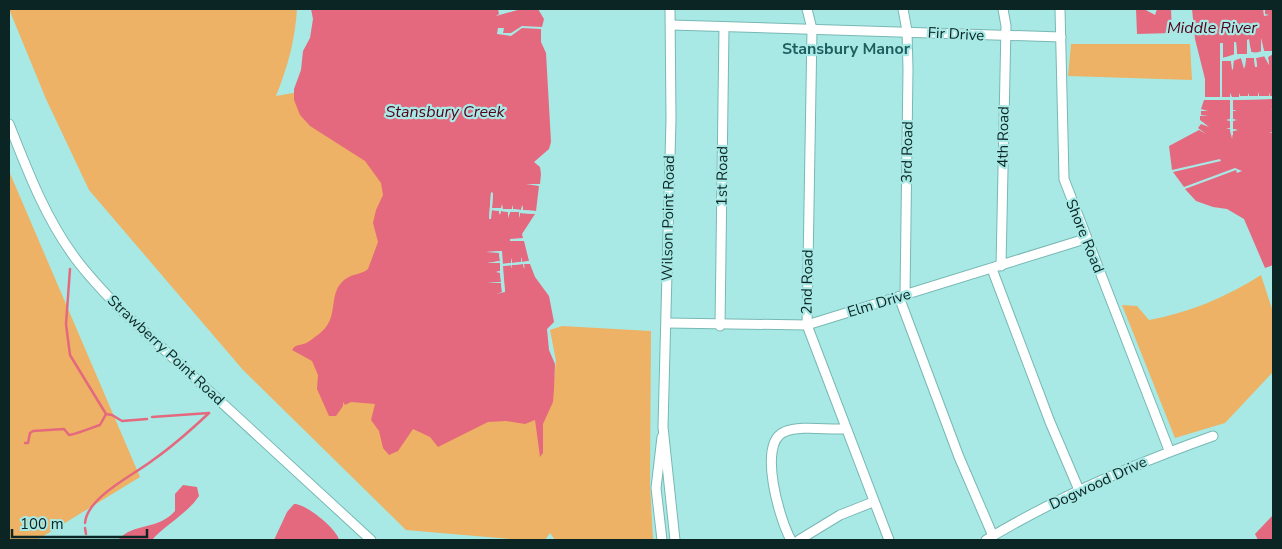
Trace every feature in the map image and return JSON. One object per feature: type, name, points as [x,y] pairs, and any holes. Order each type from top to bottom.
[{"type":"street","name":"Wilson Point Road","points":[[662,540],[656,488],[657,463],[663,427],[667,323],[670,9]]},
{"type":"street","name":"2nd Road","points":[[808,9],[812,29],[807,325],[872,502],[889,540]]},
{"type":"street","name":"3rd Road","points":[[903,9],[906,31],[908,100],[902,296],[959,458],[990,538]]},
{"type":"street","name":"4th Road","points":[[1002,9],[1005,36],[996,267],[1047,415],[1079,490]]},
{"type":"street","name":"Shore Road","points":[[1060,9],[1062,166],[1069,198],[1169,450]]},
{"type":"street","name":"Fir Drive","points":[[671,25],[906,31],[1005,36],[1060,36]]},
{"type":"street","name":"1st Road","points":[[720,326],[724,27]]},
{"type":"street","name":"Strawberry Point Road","points":[[9,124],[45,209],[72,254],[91,278],[121,310],[371,540]]},
{"type":"street","name":"Elm Drive","points":[[667,323],[720,326],[807,325],[1085,239]]},
{"type":"street","name":"Wilson Point Road","points":[[663,427],[675,540]]},
{"type":"street","points":[[791,540],[778,510],[773,481],[773,443],[777,436],[791,430],[845,429]]},
{"type":"street","name":"Dogwood Drive","points":[[990,538],[1079,490],[1169,450],[1214,436]]},
{"type":"street","points":[[799,540],[840,515],[872,502]]},
{"type":"shaded area","points":[[9,9],[297,9],[290,53],[276,96],[299,92],[367,157],[553,388],[556,361],[550,330],[562,326],[651,331],[650,483],[653,540],[555,540],[550,533],[545,540],[521,540],[406,530],[243,370],[89,190],[46,99]]},
{"type":"shaded area","points":[[1071,44],[1190,44],[1192,80],[1068,76]]},
{"type":"shaded area","points":[[9,171],[140,477],[37,540],[9,540]]},
{"type":"shaded area","points":[[1261,275],[1273,312],[1273,372],[1225,423],[1175,438],[1122,305],[1137,306],[1149,320],[1164,317],[1207,303]]},
{"type":"water","name":"Stansbury Creek","points":[[311,9],[498,9],[499,14],[496,16],[521,9],[538,9],[544,19],[542,27],[522,26],[511,33],[503,33],[504,28],[498,28],[497,34],[511,36],[522,28],[541,29],[541,42],[546,53],[551,142],[549,149],[534,162],[540,167],[540,184],[526,184],[539,186],[536,211],[522,210],[522,205],[521,210],[513,209],[513,205],[512,209],[492,208],[493,193],[491,193],[489,219],[491,210],[500,211],[500,215],[501,211],[509,212],[508,218],[510,212],[519,212],[519,218],[520,213],[535,214],[522,234],[523,238],[510,239],[510,241],[524,241],[529,261],[522,262],[521,257],[521,262],[512,263],[511,258],[511,263],[502,264],[501,251],[486,252],[499,252],[500,261],[487,263],[500,262],[500,271],[496,272],[500,272],[501,282],[488,283],[501,283],[502,292],[505,292],[502,266],[523,264],[524,269],[524,264],[530,264],[535,277],[549,296],[554,322],[547,329],[549,350],[555,364],[554,389],[553,402],[543,424],[543,453],[540,457],[535,420],[525,424],[506,421],[488,422],[438,447],[430,437],[413,429],[398,451],[389,455],[383,448],[379,431],[371,420],[375,404],[351,402],[345,405],[343,402],[343,406],[336,416],[329,416],[317,389],[318,375],[312,361],[292,350],[295,346],[308,342],[326,327],[332,315],[337,289],[341,283],[347,278],[368,269],[378,242],[373,223],[376,210],[383,195],[381,183],[365,161],[310,126],[300,115],[294,100],[294,89],[301,70],[303,51],[310,38],[313,19]]},
{"type":"water","points":[[1136,9],[1144,9],[1155,15],[1157,9],[1171,9],[1172,33],[1137,34]]},
{"type":"water","name":"Middle River","points":[[1192,9],[1263,9],[1264,16],[1269,15],[1265,14],[1265,9],[1273,9],[1273,51],[1264,51],[1261,39],[1262,51],[1252,54],[1248,40],[1247,54],[1237,54],[1236,42],[1234,42],[1234,56],[1222,58],[1220,97],[1205,97],[1205,79],[1195,39]]},
{"type":"water","name":"Middle River","points":[[1273,54],[1273,96],[1259,96],[1259,92],[1258,96],[1249,96],[1249,93],[1248,96],[1240,96],[1240,93],[1239,97],[1231,97],[1230,93],[1230,97],[1222,97],[1222,60],[1231,61],[1233,69],[1234,59],[1241,58],[1245,68],[1246,58],[1254,58],[1255,66],[1257,66],[1256,58],[1265,56],[1269,65],[1268,57]]},
{"type":"water","points":[[1273,99],[1273,109],[1271,109],[1273,110],[1273,132],[1269,132],[1273,133],[1273,265],[1265,268],[1244,219],[1227,209],[1213,207],[1196,201],[1185,189],[1236,170],[1237,173],[1242,171],[1235,168],[1184,187],[1173,172],[1221,161],[1220,159],[1172,170],[1169,146],[1199,130],[1206,134],[1198,128],[1201,124],[1209,127],[1200,120],[1200,116],[1208,116],[1201,115],[1201,111],[1208,111],[1201,109],[1204,100],[1230,100],[1230,119],[1228,120],[1230,121],[1230,128],[1227,128],[1230,129],[1231,135],[1233,135],[1233,131],[1237,130],[1233,129],[1233,121],[1235,120],[1233,119],[1233,111],[1236,110],[1233,110],[1233,100]]},
{"type":"water","points":[[183,485],[197,487],[199,496],[189,508],[152,540],[118,540],[124,534],[168,517],[175,511],[175,494]]},
{"type":"water","points":[[294,504],[313,512],[333,530],[339,540],[274,540],[287,512]]},
{"type":"water","points":[[1273,515],[1273,540],[1258,540],[1255,534]]},
{"type":"pier","points":[[1261,38],[1264,51],[1273,51],[1273,54],[1268,57],[1269,65],[1264,56],[1256,58],[1257,67],[1255,67],[1254,58],[1246,58],[1244,69],[1241,58],[1233,61],[1232,70],[1231,61],[1222,61],[1222,97],[1230,97],[1230,93],[1232,97],[1239,97],[1239,93],[1240,96],[1248,96],[1249,93],[1249,96],[1258,96],[1259,92],[1259,96],[1269,96],[1269,92],[1270,96],[1273,96],[1273,99],[1233,100],[1233,110],[1237,111],[1233,111],[1233,119],[1237,120],[1233,121],[1233,129],[1238,130],[1233,131],[1232,139],[1230,129],[1226,129],[1230,128],[1230,121],[1226,120],[1230,119],[1230,100],[1204,100],[1205,97],[1220,97],[1220,43],[1223,43],[1223,58],[1235,54],[1234,42],[1236,42],[1237,54],[1247,54],[1247,40],[1249,39],[1251,52],[1261,53]]},
{"type":"pier","points":[[491,192],[493,193],[492,208],[501,208],[502,204],[503,209],[512,209],[512,205],[513,209],[521,210],[523,205],[523,210],[536,211],[535,214],[520,213],[519,218],[519,212],[510,212],[508,218],[508,212],[501,211],[499,215],[499,211],[492,210],[491,219],[489,219]]},
{"type":"pier","points":[[502,251],[503,264],[511,263],[511,258],[512,263],[521,262],[521,257],[522,262],[529,261],[530,264],[524,264],[525,269],[523,264],[512,265],[512,269],[511,265],[503,266],[505,292],[496,294],[502,292],[501,283],[488,283],[501,282],[500,273],[496,272],[500,271],[500,263],[487,263],[500,261],[499,253],[486,252]]},
{"type":"waterway","points":[[70,269],[66,324],[70,355],[106,414],[122,421],[147,419]]},
{"type":"waterway","points":[[152,417],[209,413]]},
{"type":"waterway","points":[[85,523],[88,513],[102,496],[168,449],[209,413]]},
{"type":"waterway","points":[[25,443],[28,443],[30,433],[33,431],[64,429],[69,435],[72,435],[100,425],[106,414]]},
{"type":"waterway","points":[[85,528],[86,534]]},
{"type":"district","name":"Stansbury Manor","points":[[846,48]]}]
